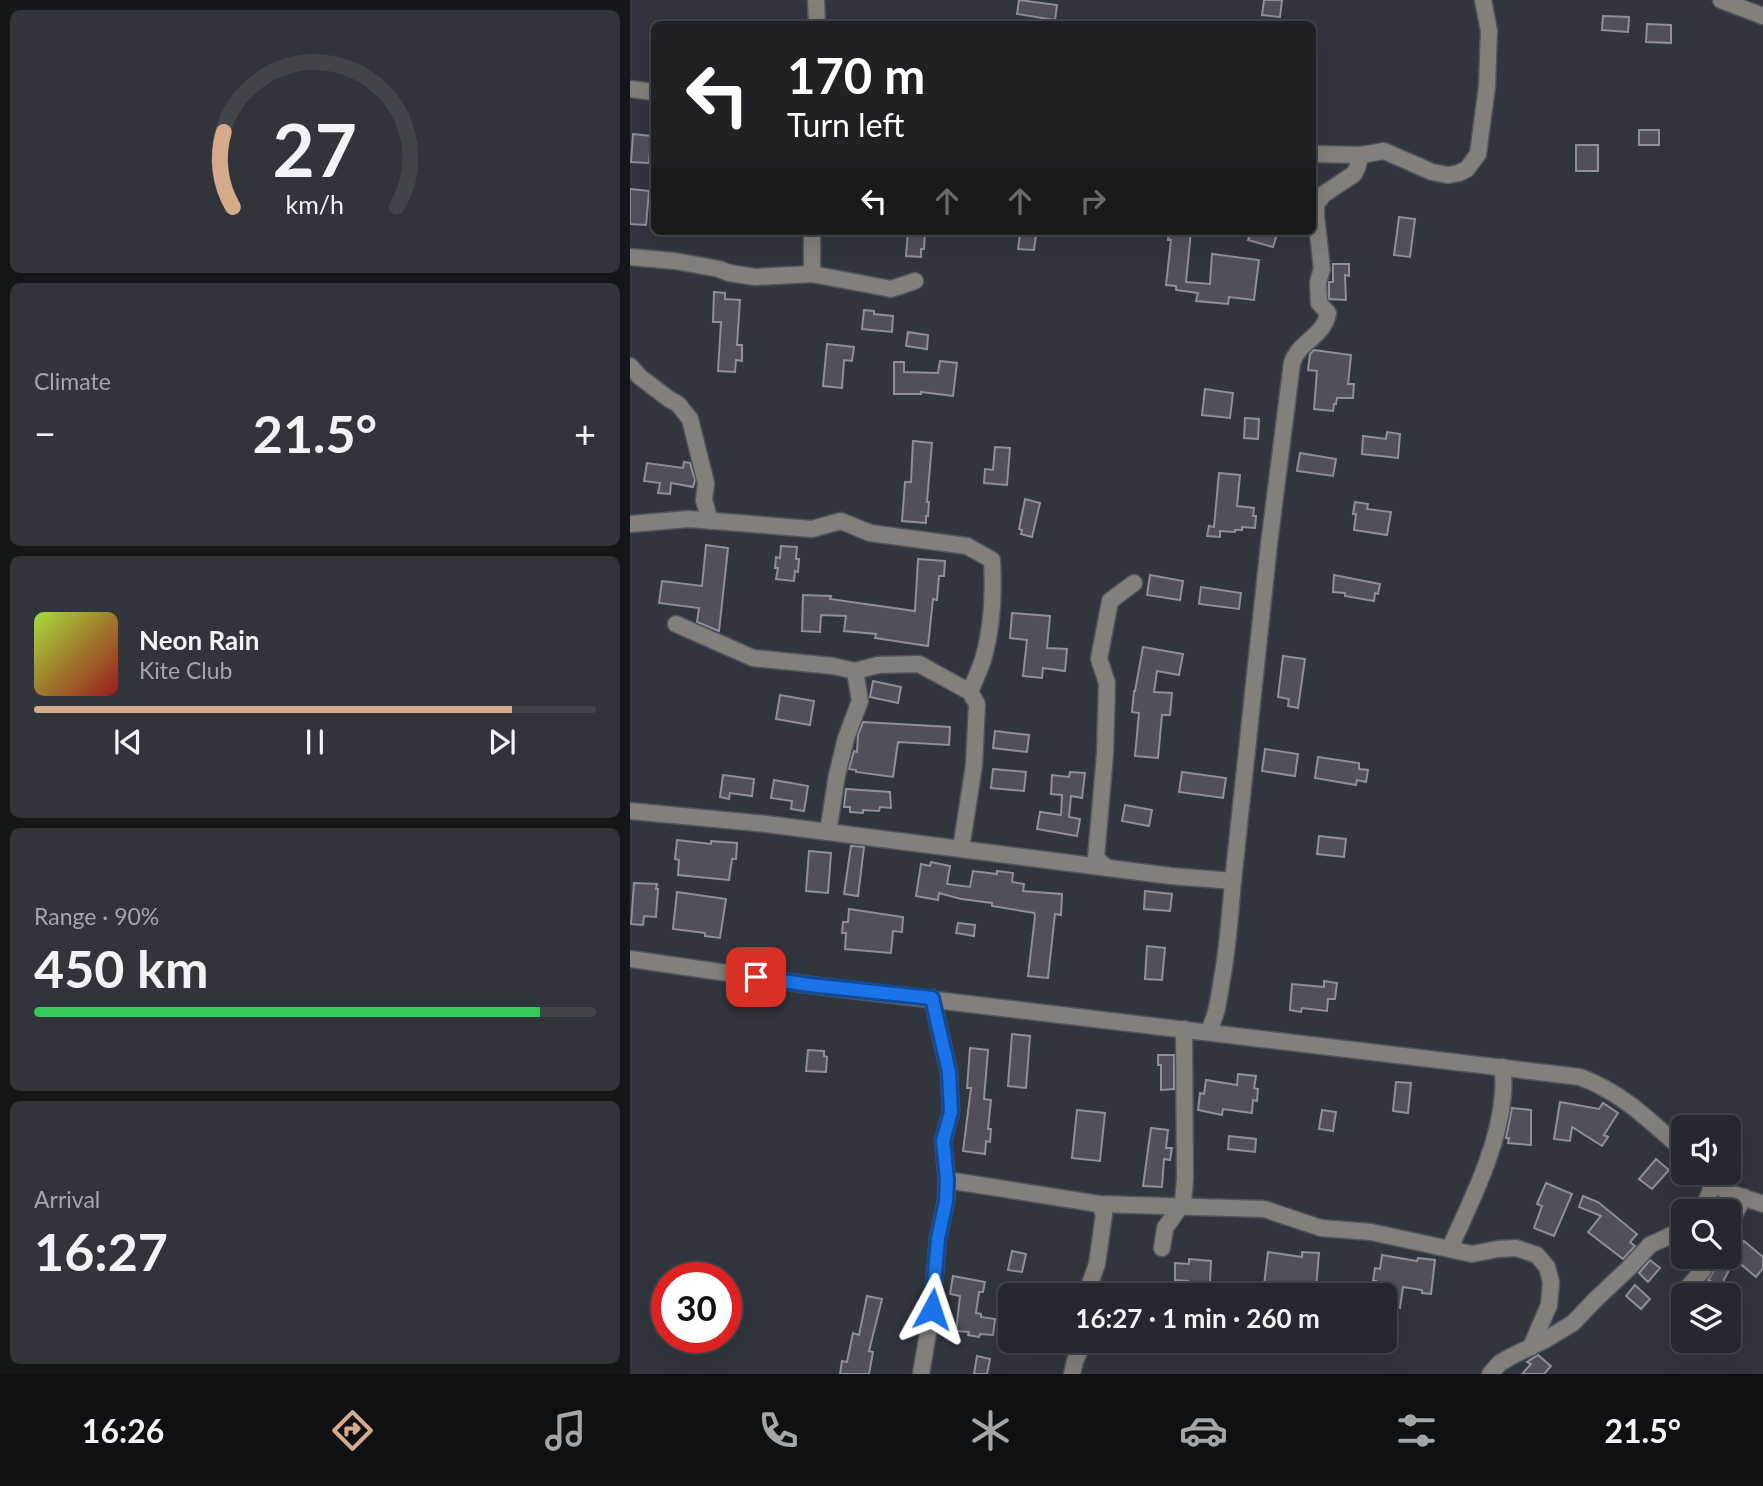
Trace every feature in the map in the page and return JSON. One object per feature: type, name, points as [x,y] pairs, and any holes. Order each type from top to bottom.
[{"type":"street","points":[[816,0],[817,21]]},
{"type":"street","points":[[1316,154],[1361,155],[1384,151],[1432,172],[1448,175],[1467,169],[1478,154],[1487,86],[1489,32],[1483,0]]},
{"type":"street","points":[[1721,0],[1763,16]]},
{"type":"street","points":[[630,89],[651,92]]},
{"type":"street","points":[[1316,204],[1324,194],[1354,174],[1361,155]]},
{"type":"street","points":[[1208,1032],[1218,1004],[1227,954],[1269,544],[1291,372],[1294,355],[1327,321],[1328,313],[1319,303],[1318,282],[1322,269],[1316,224]]},
{"type":"street","points":[[812,235],[812,274]]},
{"type":"street","points":[[630,257],[675,261],[755,277],[812,274],[891,289],[915,281]]},
{"type":"street","points":[[630,366],[640,377],[678,404],[690,419],[706,483],[704,500],[710,521]]},
{"type":"street","points":[[630,524],[689,519],[812,529],[841,521],[870,533],[967,546],[992,560],[993,585],[983,660],[970,692]]},
{"type":"street","points":[[1107,868],[1096,858],[1105,754],[1107,682],[1099,659],[1110,601],[1135,583]]},
{"type":"street","points":[[676,624],[753,658],[833,666],[855,671],[878,665],[919,664],[970,692],[977,704],[975,765],[961,849]]},
{"type":"street","points":[[828,832],[836,775],[860,701],[855,671]]},
{"type":"street","points":[[630,811],[766,824],[1107,868],[1233,881]]},
{"type":"street","points":[[630,959],[810,985],[1580,1077],[1629,1102],[1671,1139]]},
{"type":"street","points":[[921,1374],[932,1309],[938,1239],[946,1201],[943,1141],[951,1112],[949,1072],[932,998]]},
{"type":"street","points":[[1162,1248],[1165,1228],[1182,1206],[1185,1179],[1184,1029]]},
{"type":"street","points":[[1450,1248],[1494,1141],[1503,1096],[1503,1067]]},
{"type":"street","points":[[947,1180],[1099,1204],[1264,1209],[1321,1228],[1371,1232],[1472,1254],[1516,1248],[1537,1255],[1547,1267],[1551,1282],[1549,1305],[1531,1347]]},
{"type":"street","points":[[1719,1185],[1730,1193],[1763,1204]]},
{"type":"street","points":[[1741,1202],[1744,1197]]},
{"type":"street","points":[[1090,1283],[1097,1264],[1104,1214],[1099,1204]]},
{"type":"street","points":[[1490,1374],[1500,1363],[1573,1323],[1650,1245],[1671,1235]]},
{"type":"street","points":[[1692,1283],[1704,1269]]},
{"type":"street","points":[[1072,1374],[1078,1353]]},
{"type":"building","points":[[1019,0],[1057,5],[1055,20],[1017,14]]},
{"type":"building","points":[[1264,0],[1282,0],[1280,17],[1262,15]]},
{"type":"building","points":[[1603,16],[1629,17],[1628,32],[1602,30]]},
{"type":"building","points":[[1647,24],[1671,25],[1671,43],[1646,42]]},
{"type":"building","points":[[1639,130],[1659,130],[1659,145],[1639,145]]},
{"type":"building","points":[[633,134],[651,136],[649,163],[631,162]]},
{"type":"building","points":[[1576,145],[1598,145],[1598,171],[1576,171]]},
{"type":"building","points":[[630,189],[649,191],[646,225],[630,224]]},
{"type":"building","points":[[1399,217],[1415,219],[1410,257],[1394,255]]},
{"type":"building","points":[[908,235],[925,235],[921,257],[906,256]]},
{"type":"building","points":[[1020,235],[1036,236],[1034,250],[1018,249]]},
{"type":"building","points":[[1169,235],[1191,235],[1186,282],[1210,284],[1212,254],[1259,260],[1254,300],[1229,297],[1228,304],[1196,301],[1198,293],[1176,290],[1176,286],[1166,285],[1171,240],[1168,240]]},
{"type":"building","points":[[1250,235],[1277,235],[1273,247],[1248,240]]},
{"type":"building","points":[[1333,264],[1349,264],[1349,276],[1345,275],[1346,300],[1329,299]]},
{"type":"building","points":[[714,292],[725,293],[725,299],[740,300],[737,345],[742,345],[742,361],[736,360],[735,372],[718,371],[721,322],[713,322]]},
{"type":"building","points":[[864,310],[893,316],[892,332],[862,329]]},
{"type":"building","points":[[908,332],[928,335],[927,349],[906,346]]},
{"type":"building","points":[[827,344],[854,347],[852,361],[844,360],[842,388],[823,386]]},
{"type":"building","points":[[1314,350],[1351,355],[1348,384],[1354,384],[1353,398],[1337,398],[1333,411],[1314,409],[1317,371],[1308,370],[1310,354]]},
{"type":"building","points":[[940,361],[957,363],[953,396],[921,392],[894,394],[894,362],[904,362],[904,372],[938,373]]},
{"type":"building","points":[[1205,389],[1233,393],[1230,418],[1202,415]]},
{"type":"building","points":[[1245,418],[1259,419],[1258,439],[1244,438]]},
{"type":"building","points":[[1387,432],[1400,434],[1398,458],[1362,454],[1363,436],[1386,439]]},
{"type":"building","points":[[913,441],[932,443],[926,523],[902,521],[905,482],[911,482]]},
{"type":"building","points":[[995,447],[1010,448],[1007,485],[984,483],[985,469],[993,470]]},
{"type":"building","points":[[1300,453],[1336,459],[1333,476],[1297,471]]},
{"type":"building","points":[[684,462],[690,463],[695,480],[693,487],[671,483],[670,494],[658,493],[660,483],[644,481],[647,463],[683,468]]},
{"type":"building","points":[[1219,473],[1240,475],[1237,506],[1254,508],[1255,528],[1242,527],[1242,530],[1235,532],[1220,531],[1220,537],[1207,536],[1209,526],[1214,527]]},
{"type":"building","points":[[1025,499],[1040,503],[1032,537],[1021,534],[1022,530],[1019,529]]},
{"type":"building","points":[[1355,502],[1368,504],[1367,509],[1391,512],[1387,535],[1354,530]]},
{"type":"building","points":[[706,545],[728,548],[719,631],[697,622],[699,608],[659,603],[662,581],[702,586]]},
{"type":"building","points":[[781,546],[797,547],[798,572],[795,571],[794,581],[776,579],[776,557],[780,558]]},
{"type":"building","points":[[918,559],[945,561],[944,576],[939,576],[937,600],[933,599],[928,646],[875,638],[876,634],[844,631],[846,616],[821,615],[820,632],[802,631],[803,595],[831,596],[830,599],[915,611]]},
{"type":"building","points":[[1150,575],[1183,581],[1180,600],[1147,595]]},
{"type":"building","points":[[1334,575],[1380,584],[1378,594],[1375,593],[1374,601],[1333,592]]},
{"type":"building","points":[[1201,587],[1241,593],[1239,609],[1199,604]]},
{"type":"building","points":[[1012,613],[1050,616],[1047,648],[1067,649],[1065,671],[1043,668],[1042,678],[1023,676],[1027,640],[1010,638]]},
{"type":"building","points":[[1143,647],[1183,654],[1179,675],[1157,671],[1154,692],[1172,693],[1170,715],[1162,715],[1158,758],[1135,756],[1139,713],[1132,712]]},
{"type":"building","points":[[1283,656],[1305,659],[1298,708],[1288,706],[1289,699],[1278,697]]},
{"type":"building","points":[[873,681],[901,687],[898,703],[870,697]]},
{"type":"building","points":[[780,695],[814,701],[810,725],[776,719]]},
{"type":"building","points":[[863,722],[950,727],[949,745],[898,742],[893,777],[856,772],[849,769],[854,751],[857,752],[858,735]]},
{"type":"building","points":[[995,731],[1029,735],[1027,752],[993,748]]},
{"type":"building","points":[[1265,749],[1298,754],[1295,776],[1262,771]]},
{"type":"building","points":[[1318,757],[1359,763],[1359,769],[1368,770],[1366,782],[1357,780],[1356,785],[1315,778]]},
{"type":"building","points":[[993,769],[1026,772],[1024,791],[991,788]]},
{"type":"building","points":[[1070,772],[1085,773],[1082,798],[1071,796],[1069,817],[1080,819],[1077,836],[1037,829],[1040,812],[1061,815],[1062,795],[1051,794],[1052,775],[1069,777]]},
{"type":"building","points":[[1182,772],[1226,778],[1223,798],[1179,792]]},
{"type":"building","points":[[723,775],[754,779],[752,796],[730,793],[729,799],[720,797]]},
{"type":"building","points":[[774,780],[808,786],[804,811],[791,809],[792,801],[771,798]]},
{"type":"building","points":[[846,789],[890,792],[891,808],[880,807],[879,811],[863,810],[863,813],[850,812],[850,807],[844,807]]},
{"type":"building","points":[[1125,805],[1152,810],[1149,826],[1122,821]]},
{"type":"building","points":[[1319,836],[1346,839],[1344,857],[1317,854]]},
{"type":"building","points":[[677,840],[711,844],[711,841],[737,843],[736,859],[732,859],[729,880],[678,875],[679,860],[675,859]]},
{"type":"building","points":[[851,846],[864,847],[858,896],[844,894]]},
{"type":"building","points":[[809,851],[831,853],[828,893],[806,891]]},
{"type":"building","points":[[931,862],[950,866],[947,884],[970,887],[973,871],[997,874],[997,871],[1013,873],[1012,882],[1024,884],[1023,891],[1062,894],[1061,915],[1055,914],[1048,978],[1028,976],[1034,913],[939,893],[938,900],[916,896],[921,864],[930,866]]},
{"type":"building","points":[[634,883],[657,884],[656,917],[644,916],[643,925],[631,924]]},
{"type":"building","points":[[1145,891],[1172,894],[1170,911],[1144,909]]},
{"type":"building","points":[[677,892],[726,899],[720,938],[673,929]]},
{"type":"building","points":[[849,909],[903,917],[902,932],[893,931],[891,953],[845,949],[846,933],[842,933],[843,922],[848,922]]},
{"type":"building","points":[[958,923],[975,925],[974,936],[956,933]]},
{"type":"building","points":[[1147,946],[1165,948],[1162,980],[1145,979]]},
{"type":"building","points":[[1324,981],[1337,983],[1335,999],[1328,999],[1327,1011],[1302,1008],[1301,1012],[1290,1010],[1292,984],[1324,987]]},
{"type":"building","points":[[1012,1034],[1030,1036],[1026,1088],[1008,1086]]},
{"type":"building","points":[[970,1048],[988,1050],[984,1099],[991,1100],[988,1129],[991,1129],[985,1154],[963,1151],[971,1088],[967,1088]]},
{"type":"building","points":[[808,1050],[824,1051],[824,1056],[827,1057],[826,1072],[806,1071]]},
{"type":"building","points":[[1158,1055],[1174,1055],[1174,1089],[1161,1090],[1161,1065],[1158,1065]]},
{"type":"building","points":[[1238,1074],[1256,1076],[1254,1088],[1258,1089],[1257,1101],[1253,1100],[1252,1113],[1223,1109],[1222,1115],[1198,1110],[1200,1093],[1204,1094],[1206,1080],[1237,1085]]},
{"type":"building","points":[[1396,1082],[1411,1083],[1408,1113],[1393,1111]]},
{"type":"building","points":[[1560,1102],[1599,1109],[1603,1103],[1618,1113],[1604,1135],[1608,1137],[1602,1146],[1572,1127],[1570,1141],[1554,1139]]},
{"type":"building","points":[[1512,1108],[1531,1110],[1531,1145],[1508,1143],[1509,1138],[1506,1138]]},
{"type":"building","points":[[1077,1110],[1105,1113],[1100,1161],[1072,1158]]},
{"type":"building","points":[[1322,1110],[1336,1112],[1333,1131],[1319,1129]]},
{"type":"building","points":[[1151,1128],[1168,1130],[1166,1148],[1172,1148],[1170,1160],[1164,1159],[1162,1187],[1143,1186]]},
{"type":"building","points":[[1229,1136],[1256,1139],[1255,1152],[1228,1149]]},
{"type":"building","points":[[1656,1159],[1669,1170],[1652,1189],[1639,1179]]},
{"type":"building","points":[[1546,1183],[1572,1194],[1554,1236],[1534,1228],[1542,1206],[1537,1204]]},
{"type":"building","points":[[1583,1196],[1598,1202],[1637,1234],[1630,1242],[1635,1246],[1623,1259],[1588,1232],[1601,1216],[1579,1207]]},
{"type":"building","points":[[1744,1241],[1763,1257],[1763,1268],[1756,1277],[1741,1264],[1741,1244]]},
{"type":"building","points":[[1012,1251],[1026,1254],[1022,1272],[1008,1270]]},
{"type":"building","points":[[1268,1252],[1302,1257],[1302,1252],[1319,1253],[1316,1283],[1264,1283]]},
{"type":"building","points":[[1382,1255],[1417,1261],[1418,1258],[1435,1260],[1431,1294],[1403,1287],[1400,1308],[1397,1308],[1397,1283],[1373,1281],[1375,1268],[1380,1269]]},
{"type":"building","points":[[1189,1259],[1211,1261],[1210,1282],[1188,1283],[1175,1280],[1175,1263],[1189,1264]]},
{"type":"building","points":[[1650,1260],[1660,1268],[1648,1282],[1639,1273]]},
{"type":"building","points":[[1715,1269],[1730,1269],[1722,1283],[1708,1280]]},
{"type":"building","points":[[953,1276],[985,1282],[983,1292],[979,1292],[976,1313],[981,1314],[981,1317],[995,1319],[993,1335],[980,1334],[979,1337],[968,1335],[969,1332],[956,1331],[960,1296],[950,1294]]},
{"type":"building","points":[[1635,1285],[1650,1299],[1641,1309],[1626,1296]]},
{"type":"building","points":[[867,1296],[882,1299],[869,1351],[873,1352],[869,1374],[840,1374],[842,1361],[847,1362],[853,1333],[859,1335]]},
{"type":"building","points":[[1538,1355],[1551,1366],[1544,1374],[1522,1374],[1531,1364],[1527,1362]]},
{"type":"building","points":[[977,1356],[990,1359],[987,1374],[974,1374]]},
{"type":"route","points":[[756,977],[932,998],[949,1072],[951,1112],[943,1141],[946,1201],[938,1239],[932,1309]]}]
